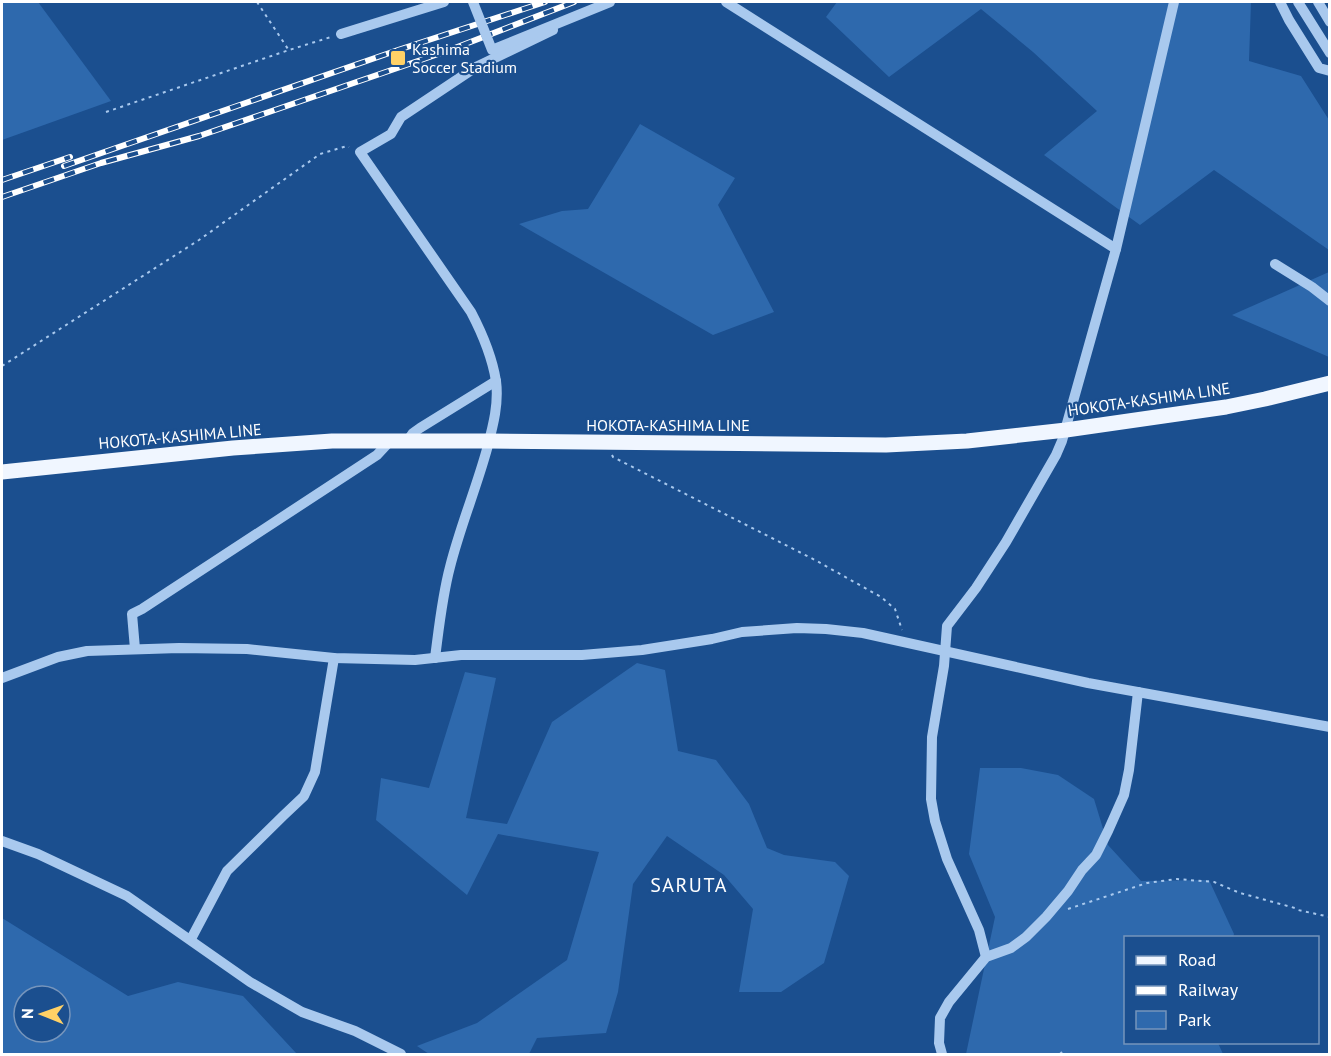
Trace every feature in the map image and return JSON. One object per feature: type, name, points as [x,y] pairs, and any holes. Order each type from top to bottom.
[{"type":"main road","name":"HOKOTA-KASHIMA LINE","points":[[2,472],[234,448],[332,441],[886,445],[967,441],[1066,430],[1226,407],[1329,383]]},
{"type":"street","points":[[341,34],[444,2]]},
{"type":"street","points":[[473,2],[492,51],[612,2]]},
{"type":"street","points":[[435,658],[449,568],[489,441],[496,407],[496,381],[481,331],[471,312],[360,152],[391,134],[400,117],[476,67],[612,2]]},
{"type":"street","points":[[726,2],[1116,249]]},
{"type":"street","points":[[986,957],[979,930],[946,859],[931,799],[932,737],[944,666],[947,626],[976,588],[1006,542],[1056,455],[1066,430],[1116,249],[1174,2]]},
{"type":"street","points":[[1280,2],[1289,21],[1319,68],[1329,71]]},
{"type":"street","points":[[1298,2],[1329,53]]},
{"type":"street","points":[[1318,2],[1329,22]]},
{"type":"street","points":[[1275,264],[1312,287],[1329,301]]},
{"type":"street","points":[[408,440],[420,428],[496,381]]},
{"type":"street","points":[[135,649],[132,614],[377,455],[390,441]]},
{"type":"street","points":[[2,678],[58,657],[87,651],[179,648],[247,649],[334,658],[415,660],[461,655],[582,655],[632,651],[742,632],[797,628],[826,629],[906,641],[945,652],[1088,683],[1329,726]]},
{"type":"street","points":[[190,939],[227,871],[304,796],[315,772],[334,658]]},
{"type":"street","points":[[942,1054],[939,1043],[940,1018],[949,1002],[986,957],[1011,948],[1026,937],[1053,909],[1096,855],[1124,795],[1138,692]]},
{"type":"street","points":[[2,841],[38,854],[128,896],[250,982],[302,1012],[355,1031],[401,1054]]},
{"type":"path","points":[[257,2],[289,50]]},
{"type":"path","points":[[105,112],[341,34]]},
{"type":"path","points":[[2,366],[199,240],[320,154],[347,146],[360,152]]},
{"type":"path","points":[[603,443],[613,457],[815,560],[881,597],[895,609],[906,641]]},
{"type":"path","points":[[1067,910],[1147,883],[1177,879],[1214,882],[1240,893],[1329,917]]},
{"type":"green space","points":[[2,2],[38,2],[111,101],[2,140]]},
{"type":"green space","points":[[837,2],[1251,2],[1249,61],[1301,76],[1329,120],[1329,250],[1214,170],[1140,225],[1044,155],[1097,111],[1033,52],[981,9],[889,77],[826,17]]},
{"type":"green space","points":[[640,124],[735,178],[718,205],[774,312],[713,335],[519,224],[562,211],[588,209]]},
{"type":"green space","points":[[1329,272],[1329,357],[1232,315]]},
{"type":"green space","points":[[637,663],[665,670],[678,751],[716,760],[749,804],[767,848],[784,855],[835,862],[849,876],[824,963],[781,992],[739,992],[753,909],[724,875],[667,836],[633,884],[618,992],[606,1033],[537,1038],[529,1054],[429,1054],[417,1046],[477,1023],[567,960],[599,852],[498,834],[467,895],[376,820],[381,778],[429,788],[465,672],[496,678],[466,818],[507,824],[552,722]]},
{"type":"green space","points":[[980,768],[1021,768],[1058,775],[1094,799],[1108,845],[1141,881],[1209,880],[1233,936],[1124,936],[1124,1044],[1218,1044],[1223,1054],[966,1054],[995,917],[969,854]]},
{"type":"green space","points":[[2,918],[128,996],[178,982],[243,996],[297,1054],[2,1054]]},
{"type":"railway","points":[[64,166],[398,50],[545,2]]},
{"type":"railway","points":[[2,197],[101,163],[199,136],[447,51],[574,2]]},
{"type":"railway","points":[[2,180],[70,157]]},
{"type":"place","name":"Kashima Soccer Stadium","points":[[398,58]]},
{"type":"district","name":"SARUTA","points":[[689,885]]}]
